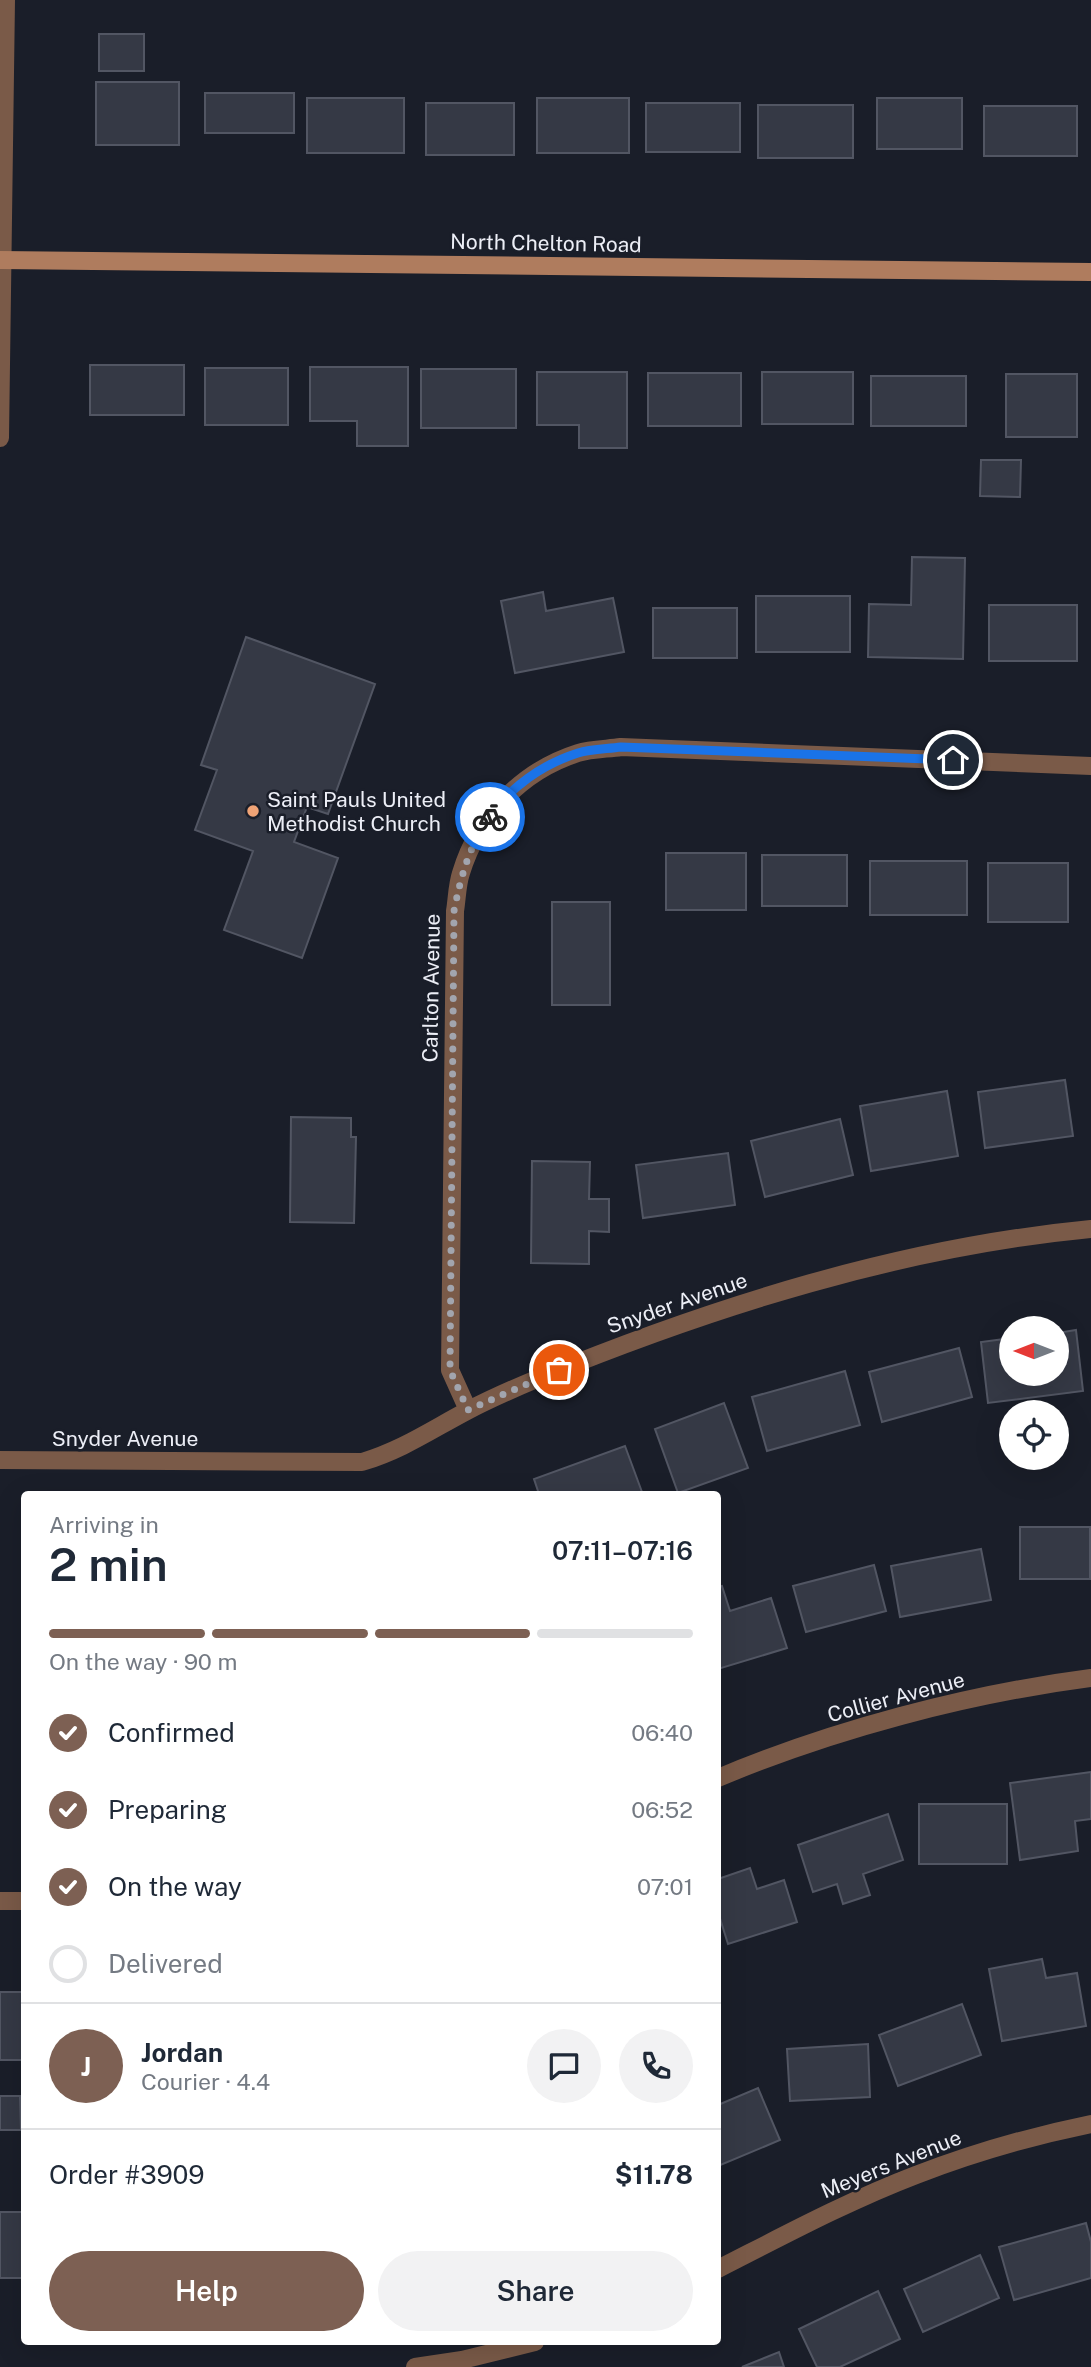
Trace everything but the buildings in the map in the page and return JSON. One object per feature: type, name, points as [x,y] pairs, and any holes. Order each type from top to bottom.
[{"type":"main road","name":"North Chelton Road","points":[[1,260],[1091,272]]},
{"type":"street","points":[[0,438],[6,0]]},
{"type":"street","name":"Carlton Avenue","points":[[468,1410],[450,1370],[454,911],[461,874],[476,837],[514,787],[579,752],[621,747],[1091,765]]},
{"type":"street","name":"Snyder Avenue","points":[[0,1460],[362,1462],[391,1453],[468,1410],[538,1379],[769,1294],[967,1247],[1091,1229]]},
{"type":"street","name":"Collier Avenue","points":[[721,1778],[824,1740],[894,1719],[979,1698],[1091,1678]]},
{"type":"street","points":[[0,1901],[21,1901]]},
{"type":"street","name":"Meyers Avenue","points":[[721,2268],[842,2207],[915,2175],[983,2151],[1091,2124]]},
{"type":"street","points":[[415,2367],[462,2360],[523,2345]]},
{"type":"way so far","points":[[490,817],[476,837],[461,874],[454,911],[450,1370],[468,1410],[559,1370]]},
{"type":"place","name":"Saint Pauls United Methodist Church","points":[[253,811]]},
{"type":"route","points":[[490,817],[514,787],[579,752],[621,747],[953,760]]}]
